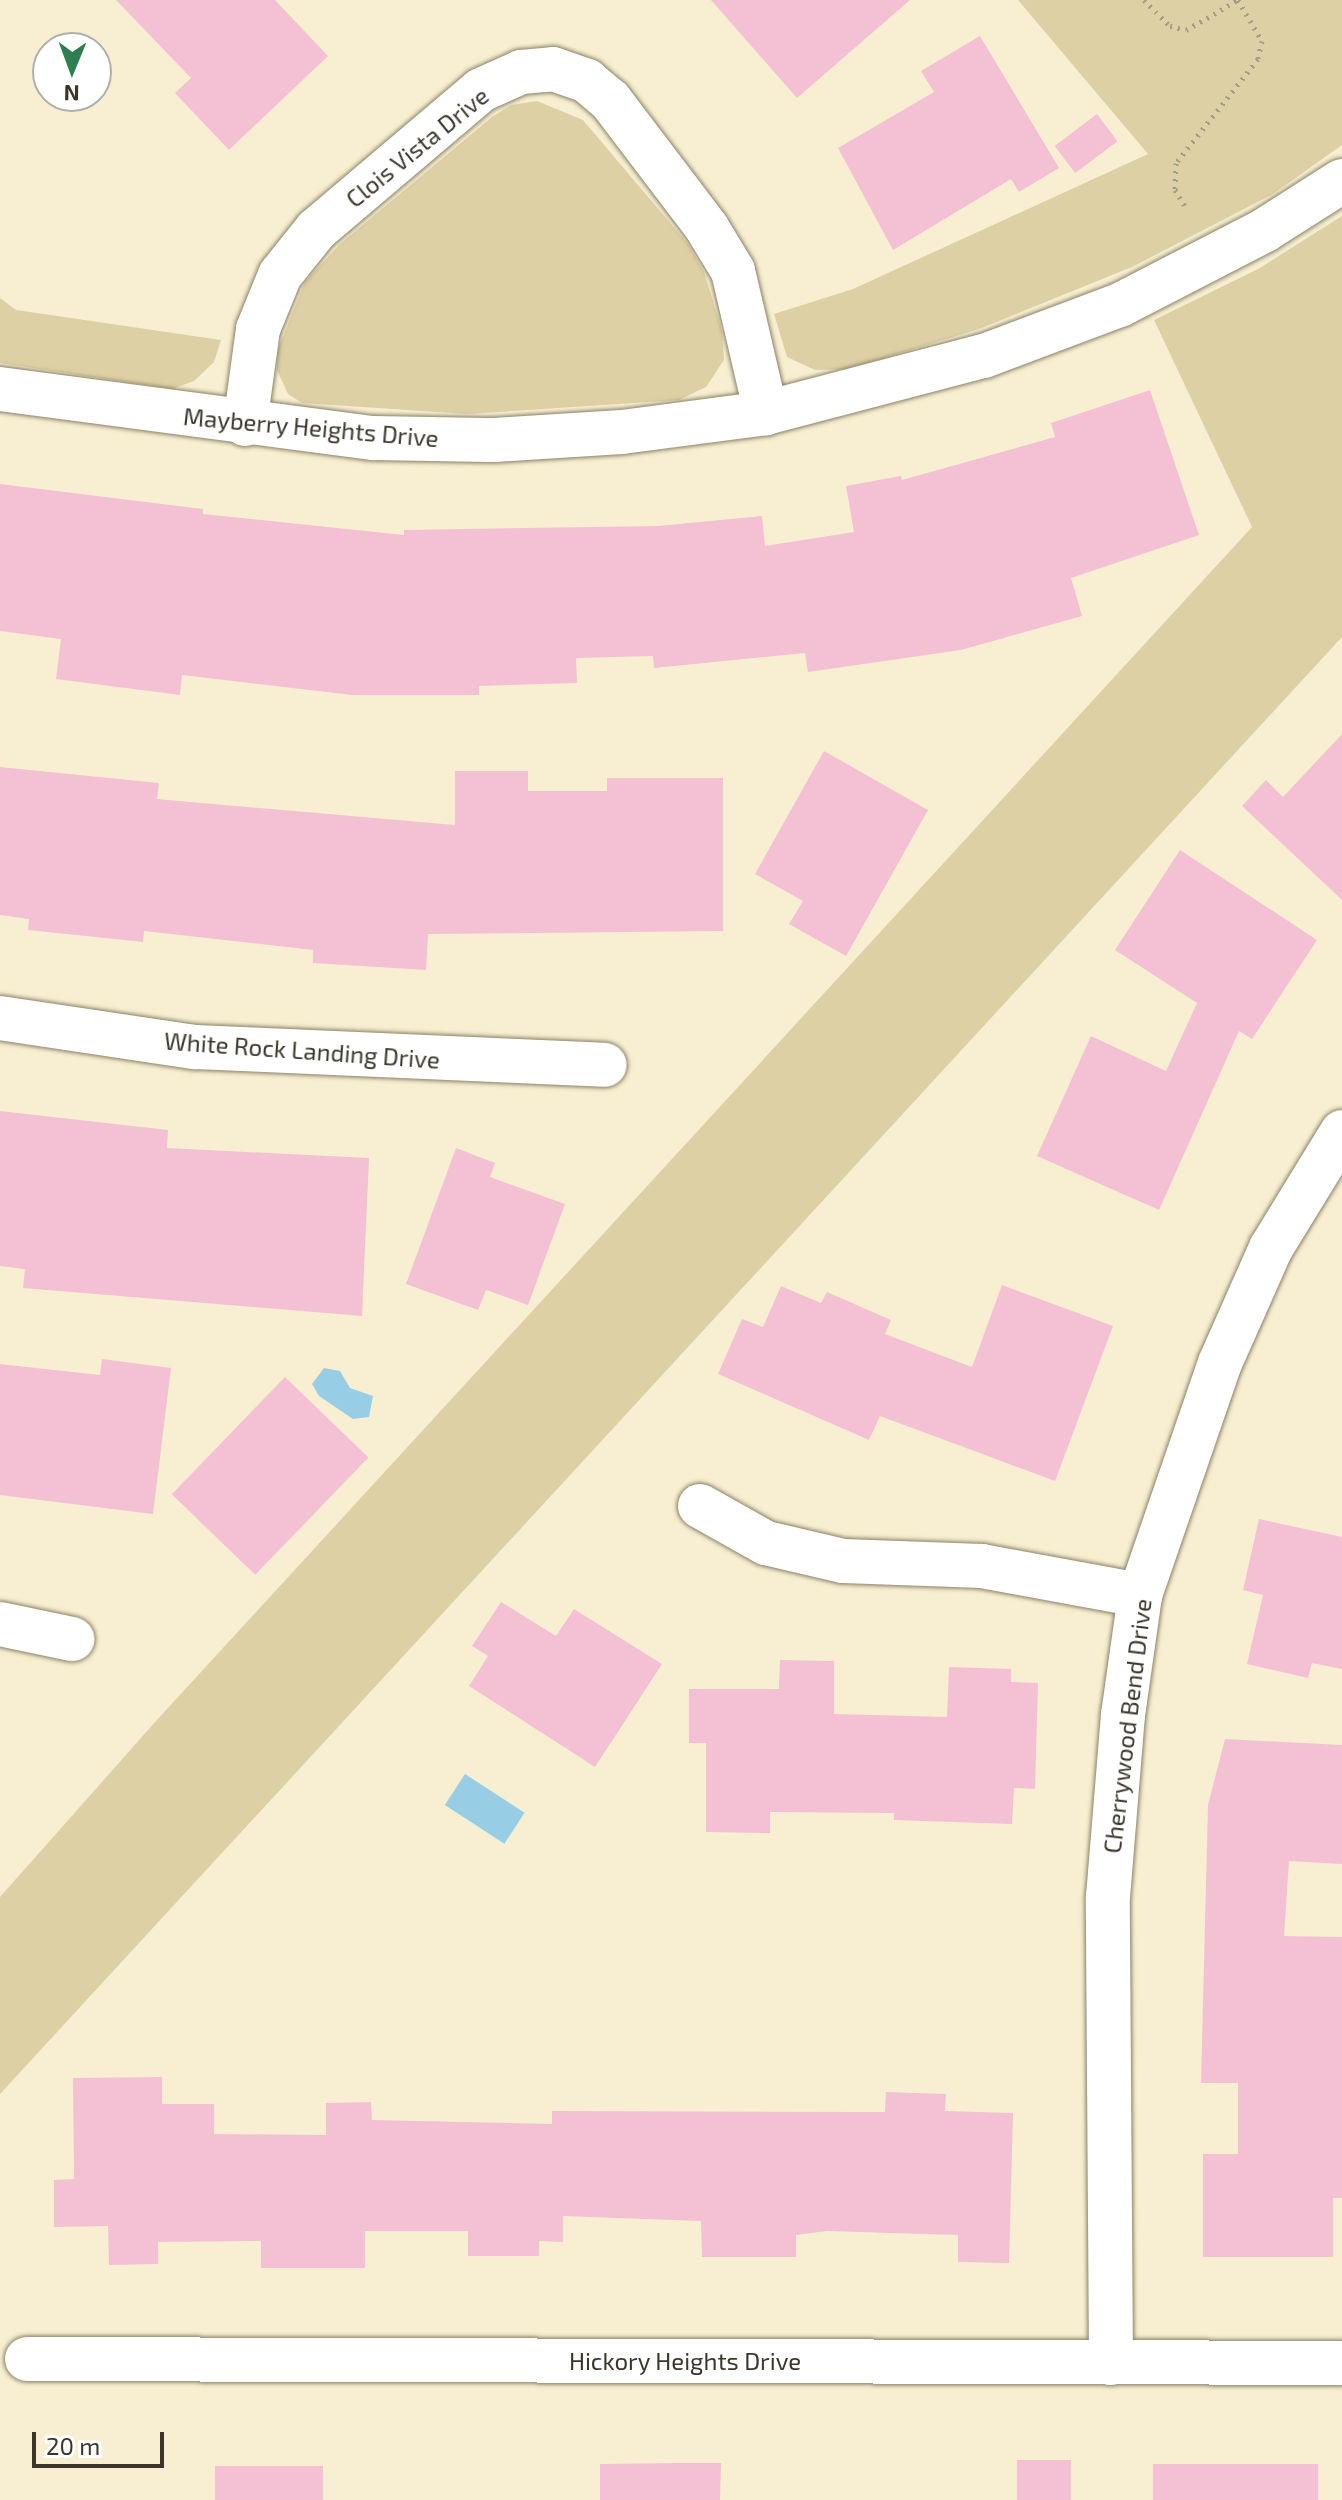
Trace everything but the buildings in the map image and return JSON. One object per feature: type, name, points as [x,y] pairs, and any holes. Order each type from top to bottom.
[{"type":"street","name":"Clois Vista Drive","points":[[245,424],[258,329],[280,275],[316,230],[481,90],[521,72],[553,69],[587,81],[610,100],[707,228],[733,271],[766,413]]},
{"type":"street","name":"Mayberry Heights Drive","points":[[0,389],[245,424],[374,438],[494,440],[622,432],[766,413],[984,356],[1120,305],[1265,230],[1342,181]]},
{"type":"street","name":"White Rock Landing Drive","points":[[0,1018],[195,1047],[605,1065]]},
{"type":"street","name":"Cherrywood Bend Drive","points":[[1111,2363],[1108,1897],[1123,1715],[1140,1595],[1226,1348],[1271,1248],[1342,1132]]},
{"type":"street","points":[[700,1506],[766,1543],[843,1561],[982,1566],[1140,1595]]},
{"type":"street","points":[[0,1624],[72,1639]]},
{"type":"street","name":"Hickory Heights Drive","points":[[27,2359],[1342,2363]]},
{"type":"path","points":[[1144,0],[1170,26],[1186,30],[1238,0],[1262,41],[1258,59],[1176,163],[1175,190],[1185,206]]},
{"type":"shaded area","points":[[1018,0],[1342,0],[1342,145],[1273,194],[1132,267],[979,329],[848,369],[815,370],[787,357],[774,314],[853,289],[1148,154]]},
{"type":"shaded area","points":[[537,101],[583,120],[688,244],[704,272],[722,331],[724,360],[706,387],[679,400],[468,414],[302,403],[288,394],[277,370],[278,349],[305,282],[340,244],[492,117],[511,105]]},
{"type":"shaded area","points":[[1342,216],[1342,637],[0,2094],[0,1897],[156,1721],[1252,527],[1154,320],[1258,269]]},
{"type":"shaded area","points":[[0,298],[16,310],[221,340],[214,362],[194,381],[172,389],[0,363]]},
{"type":"water","points":[[324,1368],[340,1371],[350,1388],[373,1396],[369,1417],[353,1419],[319,1396],[312,1384]]},
{"type":"water","points":[[465,1774],[525,1813],[504,1844],[445,1805]]}]
